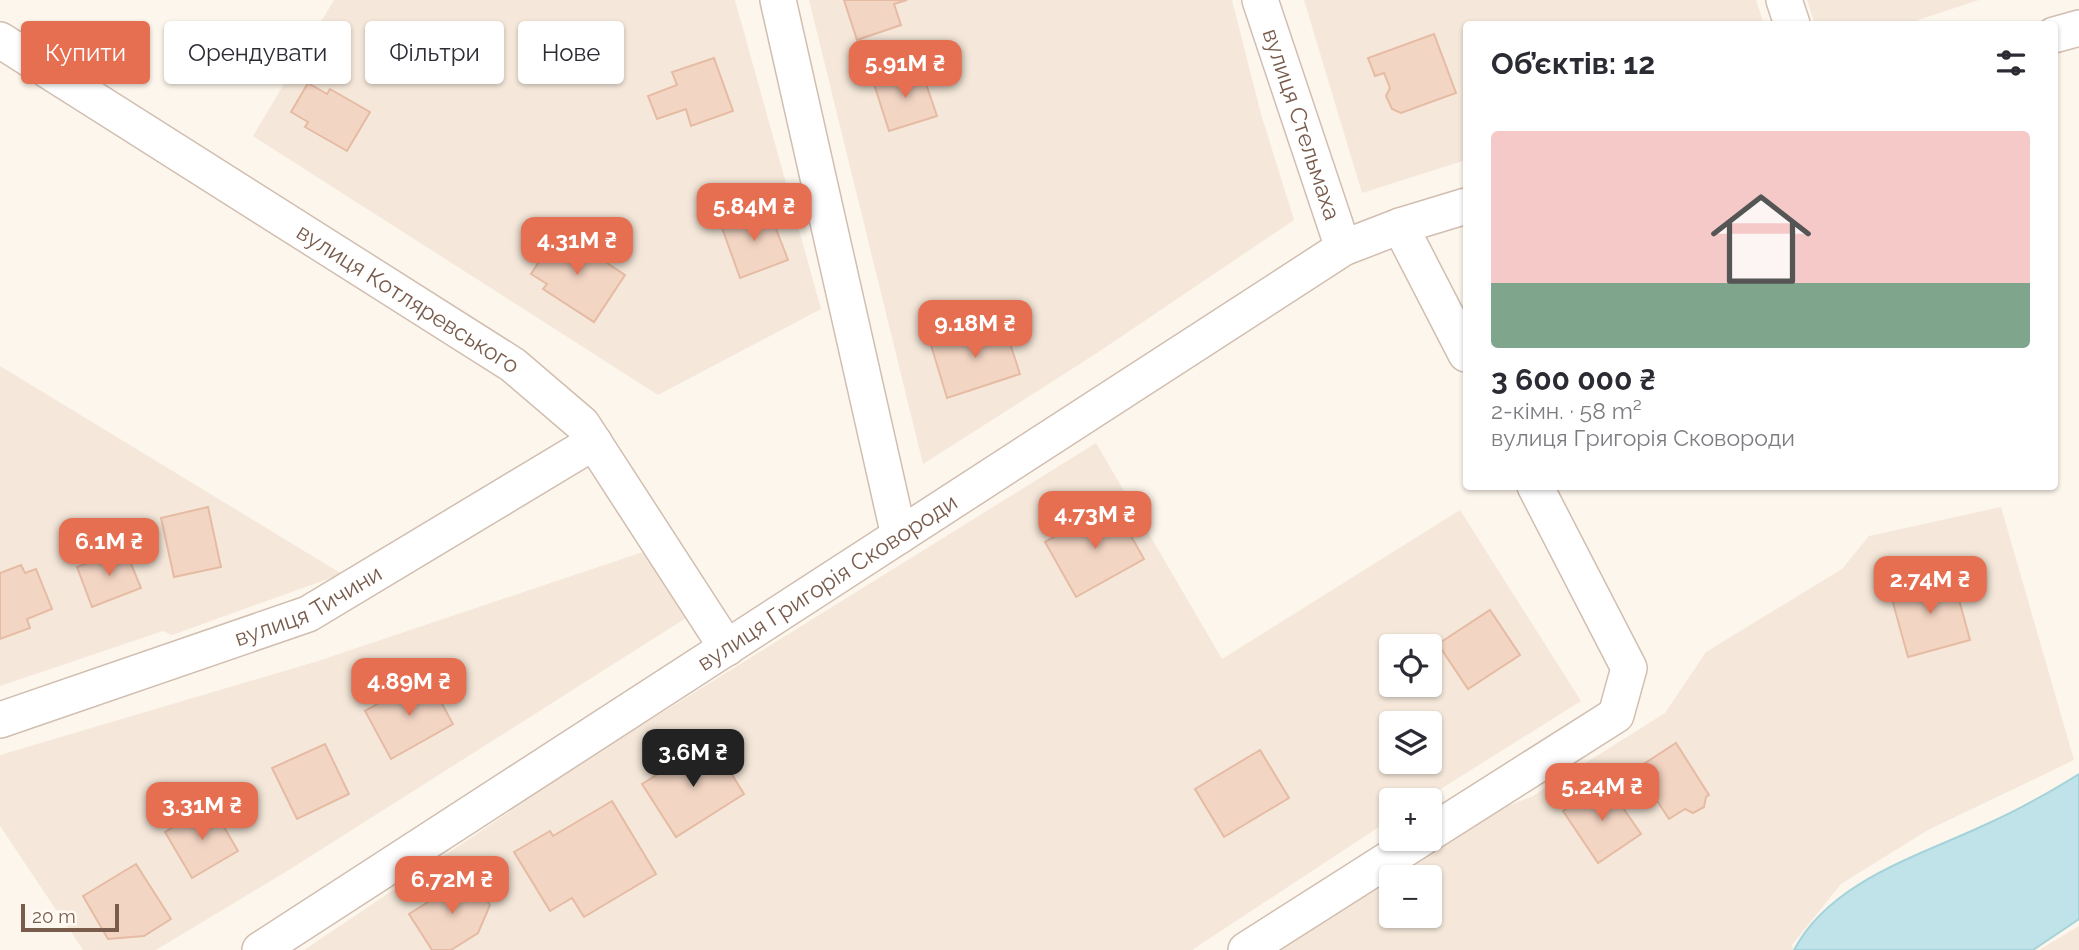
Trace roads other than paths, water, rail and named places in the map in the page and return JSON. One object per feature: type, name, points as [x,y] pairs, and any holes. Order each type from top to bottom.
[{"type":"street","points":[[778,0],[899,536]]},
{"type":"street","name":"вулиця Стельмаха","points":[[1260,0],[1343,248]]},
{"type":"street","points":[[1784,0],[1791,21]]},
{"type":"street","points":[[2058,34],[2079,28]]},
{"type":"street","name":"вулиця Котляревського","points":[[0,40],[513,365],[582,424],[727,648]]},
{"type":"street","name":"вулиця Григорія Сковороди","points":[[260,950],[1343,248],[1400,226],[1463,207]]},
{"type":"street","points":[[1400,226],[1463,348]]},
{"type":"street","name":"вулиця Тичини","points":[[0,720],[308,614],[594,442]]},
{"type":"street","points":[[1442,825],[1616,715],[1629,668],[1537,490]]},
{"type":"street","points":[[1245,950],[1401,851]]},
{"type":"water","points":[[2079,774],[2079,919],[2033,950],[1794,950],[1810,926],[1854,887],[1880,872],[2012,812]]}]
